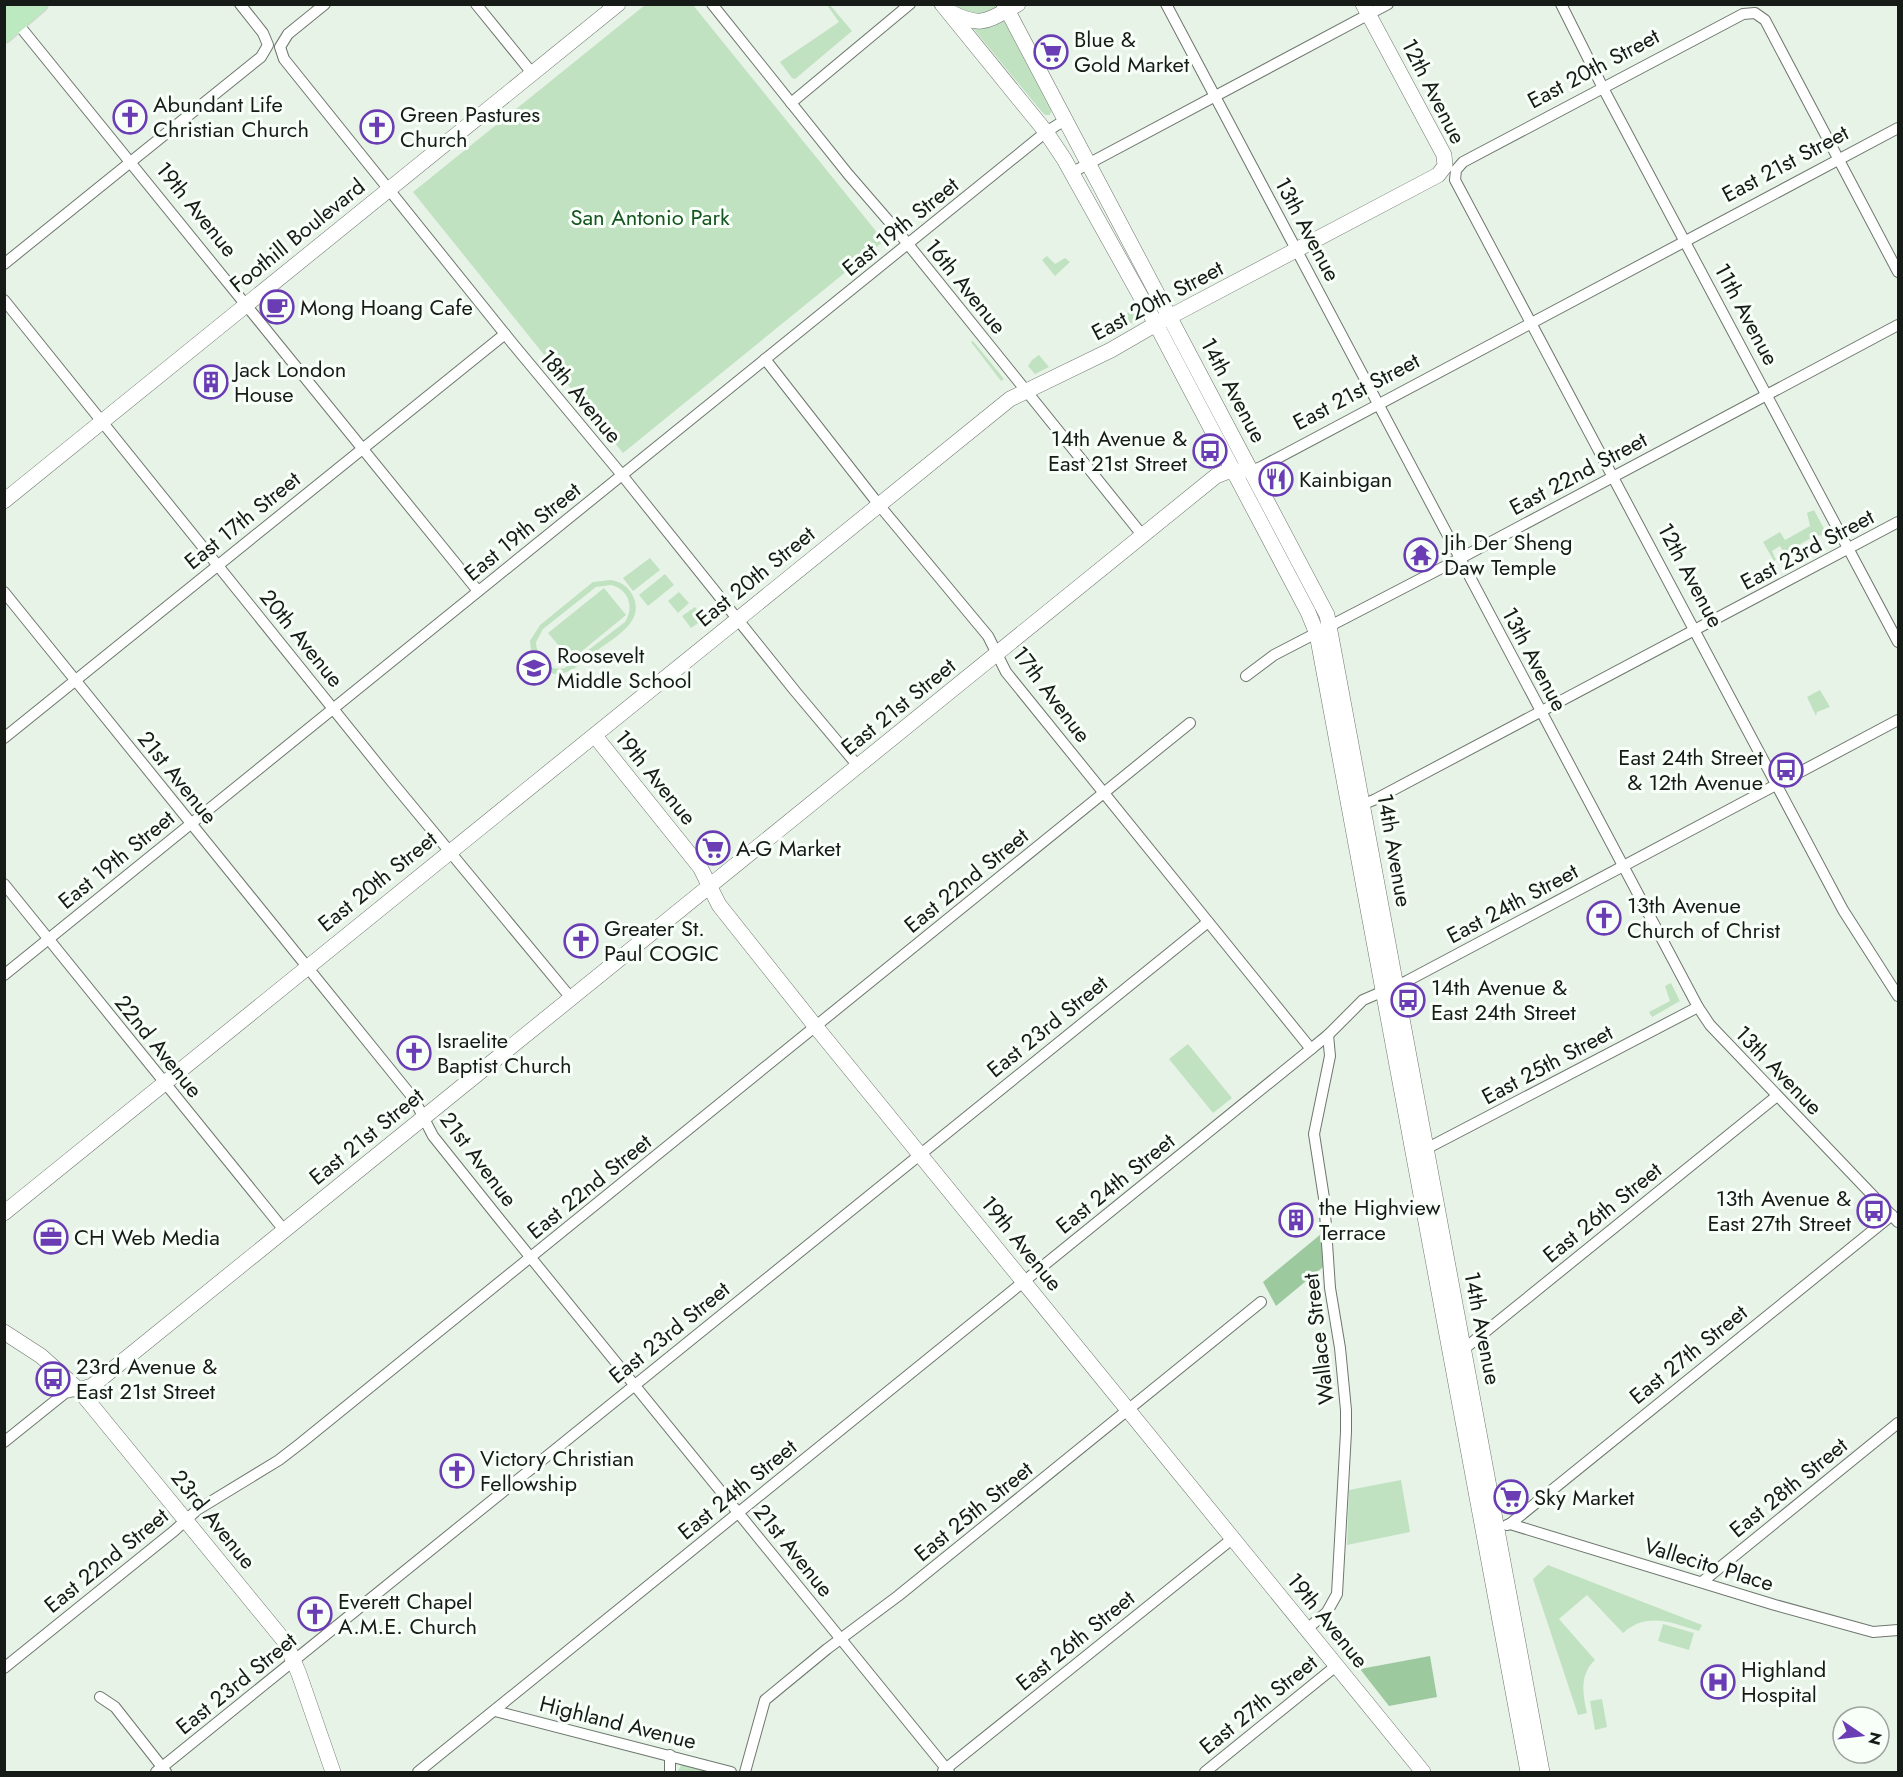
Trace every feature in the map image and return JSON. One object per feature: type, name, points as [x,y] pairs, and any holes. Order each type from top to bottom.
[{"type":"main road","points":[[4,35],[12,14],[40,4]]},
{"type":"street","name":"18th Avenue","points":[[240,4],[505,334],[858,766]]},
{"type":"street","points":[[4,264],[325,4]]},
{"type":"street","points":[[476,4],[532,73]]},
{"type":"street","name":"Foothill Boulevard","points":[[4,501],[618,4]]},
{"type":"street","name":"16th Avenue","points":[[712,4],[1143,536]]},
{"type":"street","points":[[791,103],[910,4]]},
{"type":"street","name":"13th Avenue","points":[[1166,4],[1698,1007],[1710,1025],[1895,1219]]},
{"type":"street","points":[[1071,173],[1216,96],[1366,10],[1388,4]]},
{"type":"street","name":"11th Avenue","points":[[1562,4],[1604,88],[1899,642]]},
{"type":"street","points":[[945,7],[976,21],[994,19],[1009,6]]},
{"type":"street","name":"14th Avenue","points":[[1009,6],[1087,164],[1327,615],[1323,630],[1457,1351],[1497,1527],[1542,1773]]},
{"type":"street","name":"14th Avenue","points":[[945,7],[1046,132],[1071,173],[1156,324],[1308,612],[1323,630]]},
{"type":"street","name":"12th Avenue","points":[[1366,10],[1851,924],[1899,996]]},
{"type":"street","name":"19th Avenue","points":[[12,14],[129,162],[478,591]]},
{"type":"street","name":"East 20th Street","points":[[4,1213],[1010,399],[1111,350],[1156,324],[1743,14],[1755,14],[1765,21],[1839,160]]},
{"type":"street","name":"East 19th Street","points":[[4,975],[1046,132],[1065,120]]},
{"type":"street","name":"East 21st Street","points":[[4,1442],[65,1393],[92,1386],[1216,476],[1233,471],[1251,471],[1261,467],[1899,129]]},
{"type":"street","points":[[1839,160],[1899,273]]},
{"type":"street","name":"20th Avenue","points":[[4,300],[450,852],[571,998]]},
{"type":"street","name":"East 22nd Street","points":[[1246,676],[1274,655],[1899,325]]},
{"type":"street","name":"East 17th Street","points":[[4,738],[505,334]]},
{"type":"street","name":"17th Avenue","points":[[765,359],[879,505],[988,636],[1006,672],[1311,1049]]},
{"type":"street","name":"East 23rd Street","points":[[1356,807],[1542,712],[1899,522]]},
{"type":"street","name":"21st Avenue","points":[[4,592],[414,1099],[433,1137],[946,1771]]},
{"type":"street","name":"East 24th Street","points":[[418,1773],[1311,1049],[1363,1000],[1899,720]]},
{"type":"street","name":"East 22nd Street","points":[[4,1668],[197,1510],[279,1460],[1190,723]]},
{"type":"street","name":"19th Avenue","points":[[595,736],[700,867],[719,905],[816,1027],[1423,1773]]},
{"type":"street","name":"22nd Avenue","points":[[4,885],[284,1230]]},
{"type":"street","name":"East 23rd Street","points":[[162,1771],[294,1661],[1208,922]]},
{"type":"street","name":"East 25th Street","points":[[1420,1152],[1698,1007]]},
{"type":"street","name":"Wallace Street","points":[[1307,1629],[1327,1612],[1337,1594],[1340,1572],[1346,1410],[1340,1348],[1330,1288],[1324,1198],[1314,1134],[1330,1056],[1328,1035]]},
{"type":"street","name":"East 26th Street","points":[[1457,1351],[1777,1096]]},
{"type":"street","name":"East 27th Street","points":[[1497,1527],[1895,1219]]},
{"type":"street","name":"East 25th Street","points":[[746,1773],[765,1700],[906,1590],[1262,1302]]},
{"type":"street","name":"23rd Avenue","points":[[4,1332],[41,1356],[79,1390],[286,1643],[333,1773]]},
{"type":"street","name":"East 28th Street","points":[[1702,1582],[1899,1423]]},
{"type":"street","name":"14th Avenue","points":[[1497,1527],[1528,1773]]},
{"type":"street","name":"Vallecito Place","points":[[1497,1527],[1702,1582],[1873,1632],[1899,1630]]},
{"type":"street","name":"East 26th Street","points":[[946,1771],[1232,1539]]},
{"type":"street","name":"East 27th Street","points":[[1205,1773],[1336,1666]]},
{"type":"street","points":[[100,1697],[115,1707],[162,1771]]},
{"type":"street","name":"Highland Avenue","points":[[495,1711],[670,1755],[731,1773]]},
{"type":"street","points":[[670,1755],[670,1773]]},
{"type":"green space","name":"San Antonio Park","points":[[645,5],[693,5],[884,241],[623,453],[413,192]]},
{"type":"green space","points":[[827,5],[830,5],[852,31],[795,79],[792,78],[780,62],[839,22]]},
{"type":"green space","points":[[957,5],[996,5],[1052,110],[1050,115],[1045,115],[1041,111],[972,27]]},
{"type":"green space","points":[[1047,256],[1055,264],[1065,258],[1070,262],[1055,276],[1042,260]]},
{"type":"green space","points":[[1133,310],[1138,320],[1115,331],[1112,326],[1115,327],[1127,321],[1124,315]]},
{"type":"green space","points":[[973,341],[1004,379],[1001,381],[971,342]]},
{"type":"green space","points":[[1039,355],[1049,367],[1035,374],[1028,366]]},
{"type":"green space","points":[[1814,510],[1827,534],[1813,537],[1784,553],[1780,546],[1772,551],[1776,560],[1774,561],[1763,542],[1780,532],[1785,540],[1810,526],[1807,513]]},
{"type":"green space","points":[[650,558],[660,570],[633,591],[623,578]]},
{"type":"green space","points":[[665,574],[674,585],[648,606],[639,595]]},
{"type":"green space","points":[[611,580],[626,587],[636,605],[632,620],[621,633],[573,669],[558,674],[543,669],[533,657],[530,641],[540,625],[593,582]],"holes":[[[611,585],[617,587],[628,599],[629,610],[625,622],[565,668],[553,668],[545,663],[541,659],[536,642],[543,629],[596,587]]]},
{"type":"green space","points":[[604,588],[626,615],[571,660],[548,633]]},
{"type":"green space","points":[[679,592],[689,603],[678,613],[668,601]]},
{"type":"green space","points":[[695,607],[704,619],[691,628],[682,616]]},
{"type":"green space","points":[[1820,690],[1830,707],[1817,712],[1816,716],[1807,697]]},
{"type":"green space","points":[[1671,983],[1680,1001],[1652,1017],[1649,1012],[1670,1001],[1665,986]]},
{"type":"green space","points":[[1188,1044],[1232,1098],[1213,1113],[1169,1059]]},
{"type":"green space","points":[[1321,1234],[1323,1267],[1276,1306],[1263,1282]]},
{"type":"green space","points":[[1401,1480],[1410,1532],[1347,1545],[1349,1490]]},
{"type":"green space","points":[[1548,1565],[1702,1625],[1699,1631],[1669,1622],[1650,1621],[1632,1626],[1623,1633],[1587,1595],[1559,1619],[1595,1660],[1584,1678],[1587,1713],[1578,1715],[1533,1579]]},
{"type":"green space","points":[[1663,1624],[1694,1633],[1689,1650],[1658,1641]]},
{"type":"green space","points":[[1430,1656],[1437,1697],[1389,1706],[1360,1669]]},
{"type":"green space","points":[[1602,1699],[1607,1727],[1595,1730],[1590,1701]]},
{"type":"green space","points":[[682,1764],[719,1772],[677,1772]]},
{"type":"place","name":"Blue & Gold Market","points":[[1051,52]]},
{"type":"place","name":"Abundant Life Christian Church","points":[[130,117]]},
{"type":"place","name":"Green Pastures Church","points":[[377,127]]},
{"type":"place","name":"Mong Hoang Cafe","points":[[277,307]]},
{"type":"place","name":"Jack London House","points":[[211,382]]},
{"type":"place","name":"14th Avenue & East 21st Street","points":[[1210,451]]},
{"type":"place","name":"Kainbigan","points":[[1276,479]]},
{"type":"place","name":"Jih Der Sheng Daw Temple","points":[[1421,555]]},
{"type":"place","name":"Roosevelt Middle School","points":[[534,668]]},
{"type":"place","name":"East 24th Street & 12th Avenue","points":[[1786,770]]},
{"type":"place","name":"A-G Market","points":[[713,848]]},
{"type":"place","name":"13th Avenue Church of Christ","points":[[1604,918]]},
{"type":"place","name":"Greater St. Paul COGIC","points":[[581,941]]},
{"type":"place","name":"14th Avenue & East 24th Street","points":[[1408,1000]]},
{"type":"place","name":"Israelite Baptist Church","points":[[414,1053]]},
{"type":"place","name":"13th Avenue & East 27th Street","points":[[1874,1211]]},
{"type":"place","name":"the Highview Terrace","points":[[1296,1220]]},
{"type":"place","name":"CH Web Media","points":[[51,1237]]},
{"type":"place","name":"23rd Avenue & East 21st Street","points":[[53,1379]]},
{"type":"place","name":"Victory Christian Fellowship","points":[[457,1471]]},
{"type":"place","name":"Sky Market","points":[[1511,1497]]},
{"type":"place","name":"Everett Chapel A.M.E. Church","points":[[315,1614]]},
{"type":"place","name":"Highland Hospital","points":[[1718,1682]]}]
